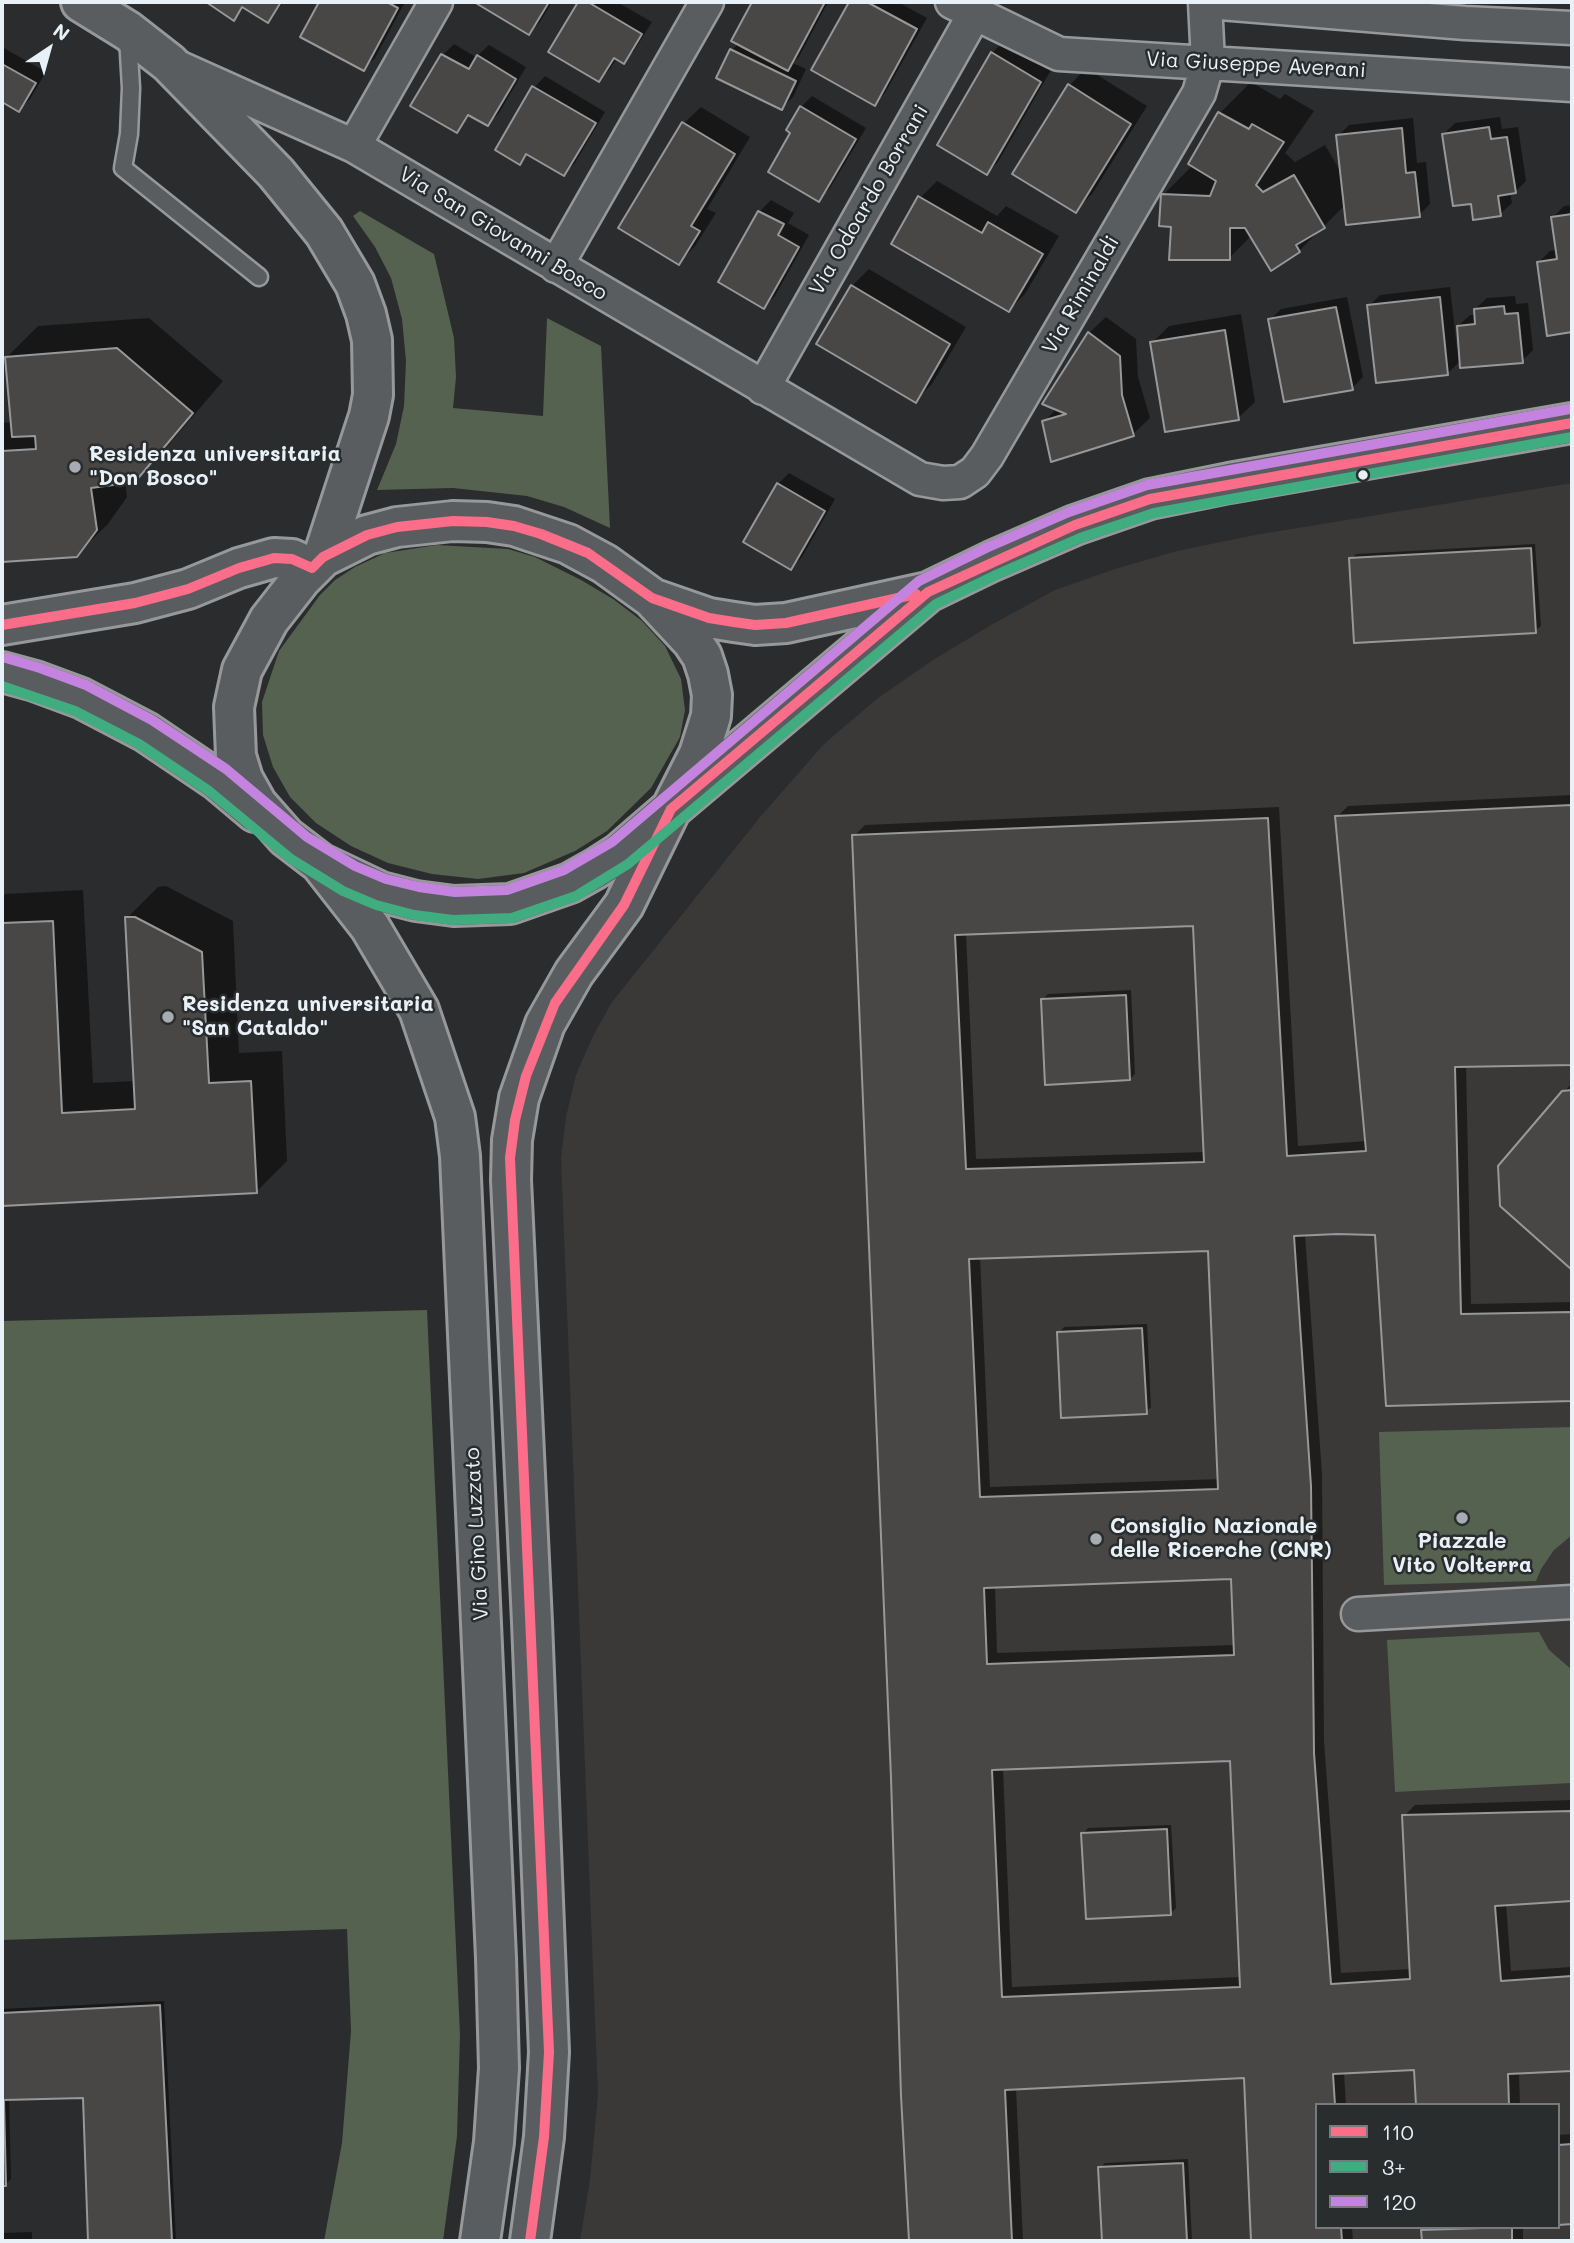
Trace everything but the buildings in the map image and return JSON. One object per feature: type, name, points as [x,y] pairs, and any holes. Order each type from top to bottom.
[{"type":"main road","name":"Via San Giovanni Bosco","points":[[82,2],[128,31],[169,62]]},
{"type":"main road","points":[[169,62],[276,173],[324,232],[355,284],[366,314],[372,340],[371,405],[317,562]]},
{"type":"main road","points":[[652,598],[709,618],[755,625],[786,623],[928,592],[1075,526],[1150,499],[1572,422]]},
{"type":"main road","points":[[286,837],[257,804],[243,779],[236,755],[234,707],[238,682],[257,640],[286,596],[317,562],[367,535],[383,530],[453,521],[487,522],[514,526],[568,544],[605,564],[652,598],[677,623],[702,656],[709,674],[711,716],[690,775],[624,905],[574,973],[545,1024],[526,1076],[512,1140],[511,1180],[549,2052],[544,2137],[530,2241]]},
{"type":"main road","points":[[2,625],[135,603],[188,589],[239,568],[274,558],[317,562]]},
{"type":"main road","points":[[2,672],[69,693],[146,732],[216,780],[320,863],[381,892],[416,901],[454,906],[510,904],[570,883],[620,853],[928,592]]},
{"type":"main road","name":"Via Gino Luzzato","points":[[320,863],[370,927],[419,1010],[455,1117],[460,1156],[499,2068],[494,2141],[480,2241]]},
{"type":"street","points":[[354,146],[436,2]]},
{"type":"street","points":[[556,266],[707,2]]},
{"type":"street","points":[[1208,62],[1207,2],[1465,23],[1572,28]]},
{"type":"street","name":"Via Giuseppe Averani","points":[[963,7],[1059,54],[1572,85]]},
{"type":"street","name":"Via Odoardo Borrani","points":[[763,387],[963,7]]},
{"type":"street","name":"Via San Giovanni Bosco","points":[[169,62],[354,146],[920,479]]},
{"type":"street","name":"Via Riminaldi","points":[[920,479],[943,483],[960,482],[975,472],[987,456],[1199,93],[1208,62]]},
{"type":"street","points":[[1358,1614],[1572,1602]]},
{"type":"lane","points":[[128,31],[131,88],[129,134],[122,168],[259,277]]},
{"type":"shaded area","points":[[1572,483],[1572,2241],[580,2241],[590,2179],[598,2095],[561,1158],[566,1117],[576,1075],[612,1002],[761,816],[824,744],[878,698],[933,660],[1055,590],[1177,551],[1255,535]]},
{"type":"green space","points":[[360,211],[434,254],[454,338],[456,377],[453,408],[543,416],[547,318],[601,346],[610,528],[564,507],[527,496],[453,488],[377,490],[396,444],[404,406],[406,361],[402,319],[391,278],[375,247],[353,216]]},
{"type":"green space","points":[[437,545],[508,549],[535,557],[581,580],[642,621],[665,646],[681,679],[685,710],[680,737],[651,788],[607,831],[575,851],[524,873],[478,879],[432,874],[388,863],[351,846],[316,823],[290,797],[273,767],[263,735],[262,702],[279,651],[320,595],[335,580],[355,567],[385,553]]},
{"type":"green space","points":[[427,1310],[460,2035],[457,2136],[443,2241],[324,2241],[342,2143],[351,2031],[347,1929],[2,1940],[2,1321]]},
{"type":"green space","points":[[1572,1427],[1572,1535],[1554,1550],[1536,1581],[1384,1585],[1379,1432]]},
{"type":"green space","points":[[1539,1632],[1549,1650],[1572,1670],[1572,1783],[1395,1792],[1387,1640]]},
{"type":"transit line","name":"120","points":[[6,658],[86,685],[152,720],[226,769],[307,837],[355,866],[386,879],[419,887],[455,892],[507,890],[564,870],[612,842],[919,581],[986,548],[1069,512],[1147,485],[1570,409]]},
{"type":"transit line","name":"110","points":[[530,2241],[544,2137],[549,2052],[510,1158],[515,1120],[526,1076],[555,1003],[624,905],[671,809],[928,592],[1075,525],[1150,499],[1572,423]]},
{"type":"transit line","name":"3+","points":[[2,686],[75,711],[139,744],[209,791],[291,859],[343,891],[376,905],[414,915],[453,920],[512,918],[576,896],[628,864],[936,604],[998,574],[1080,538],[1154,513],[1572,437]]},
{"type":"transit line","name":"110","points":[[2,625],[135,603],[188,589],[239,568],[274,558],[292,559],[312,568],[323,557],[367,535],[397,527],[453,521],[487,522],[541,534],[588,553],[652,598],[709,618],[734,622],[755,625],[786,623],[916,594]]},
{"type":"place","name":"Residenza universitaria \"Don Bosco\"","points":[[75,467]]},
{"type":"place","name":"Residenza universitaria \"San Cataldo\"","points":[[168,1017]]},
{"type":"place","name":"Piazzale Vito Volterra","points":[[1462,1518]]},
{"type":"place","name":"Consiglio Nazionale delle Ricerche (CNR)","points":[[1096,1539]]}]
